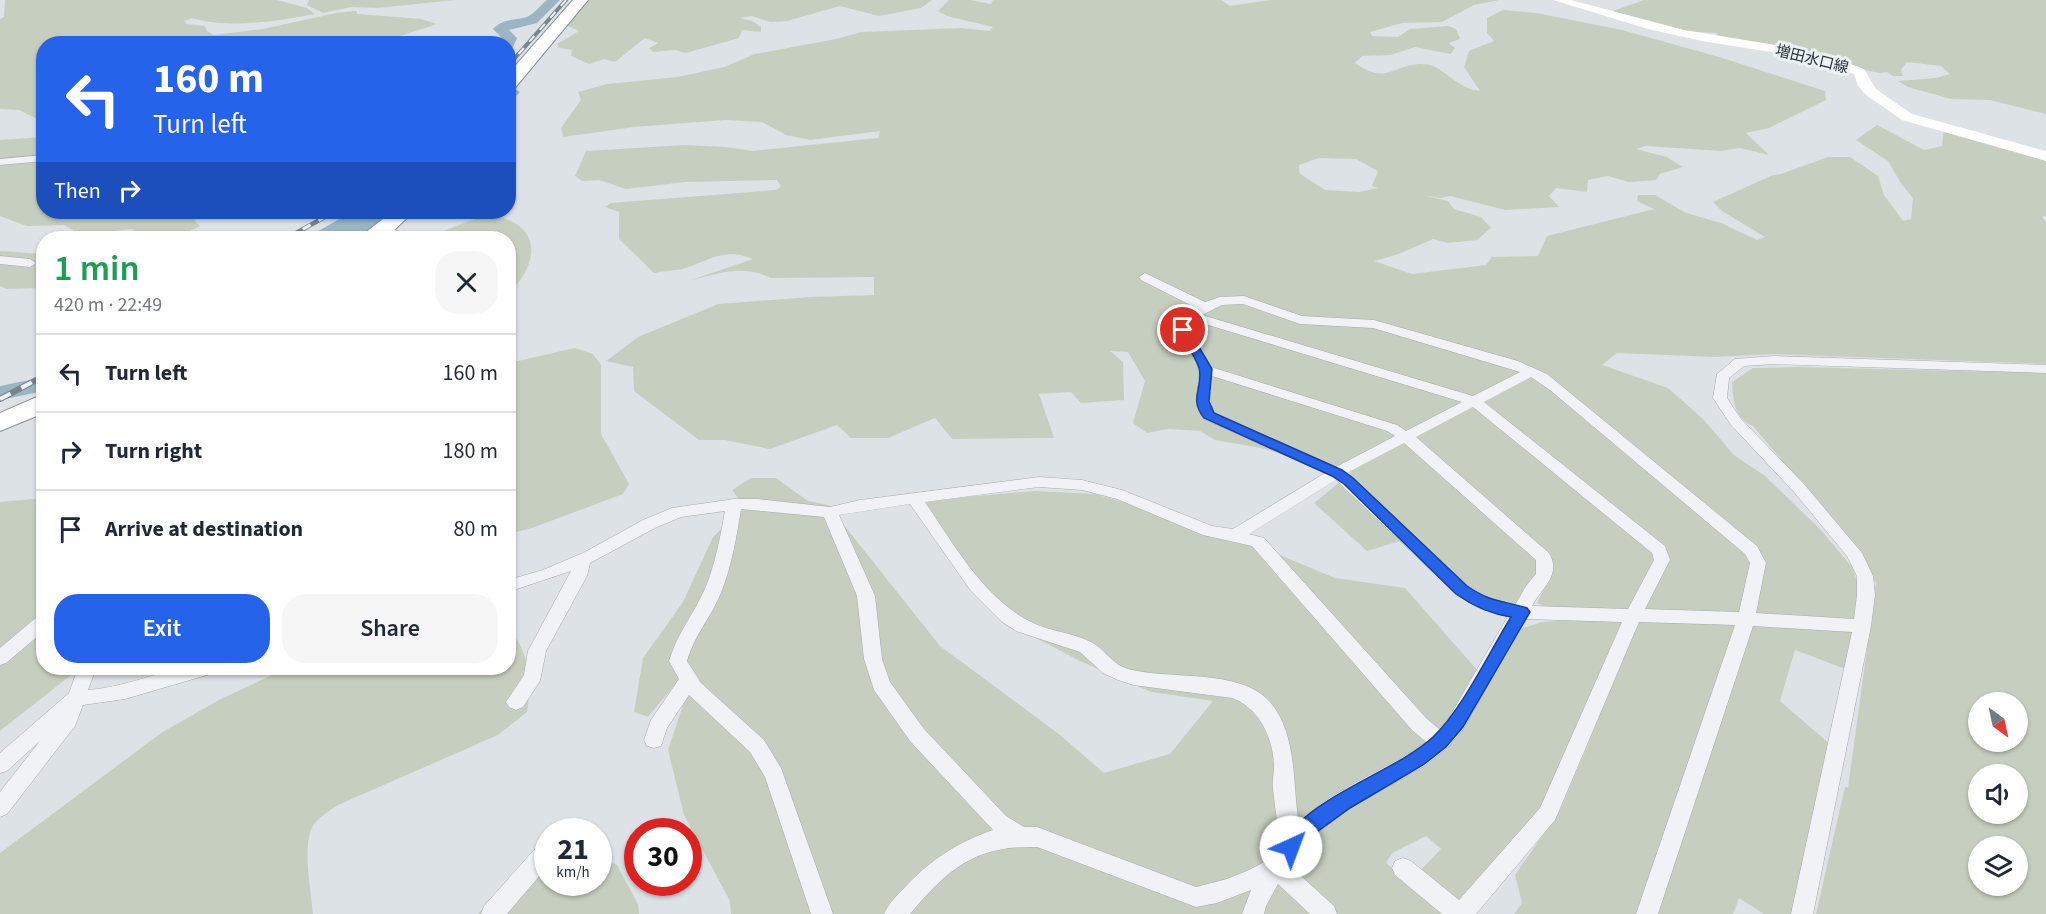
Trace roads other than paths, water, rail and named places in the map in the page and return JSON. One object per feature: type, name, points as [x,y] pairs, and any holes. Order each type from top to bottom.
[{"type":"highway","points":[[516,76],[581,0]]},
{"type":"highway","points":[[0,423],[36,406]]},
{"type":"main road","name":"増田水口線","points":[[1559,0],[1669,30],[1779,49],[1846,66],[1859,72],[1871,92],[1907,117],[2046,156]]},
{"type":"street","points":[[0,162],[36,159]]},
{"type":"street","points":[[0,260],[30,263]]},
{"type":"street","points":[[1145,278],[1205,307]]},
{"type":"street","points":[[1647,914],[1746,619],[1758,563],[1751,550],[1555,387],[1513,364],[1374,324],[1300,320],[1236,299],[1205,307],[1184,322],[1183,330],[1205,369],[1202,401],[1203,409],[1209,416],[1337,473],[1462,590],[1476,600],[1498,609],[1522,612],[1746,619],[1862,626]]},
{"type":"street","points":[[1191,316],[1474,401],[1659,550],[1662,560],[1633,616],[1548,814],[1460,914],[1403,868]]},
{"type":"street","points":[[1802,914],[1862,626],[1866,596],[1865,576],[1854,553],[1799,488],[1736,422],[1720,398],[1722,377],[1740,362],[1774,360],[2046,369]]},
{"type":"street","points":[[1205,369],[1392,428],[1405,436],[1542,557],[1547,566],[1545,576],[1532,590],[1522,612],[1457,722],[1440,742],[1417,760],[1343,802],[1310,826],[1276,867],[1255,904],[1253,914]]},
{"type":"street","points":[[1235,535],[1337,473],[1531,372]]},
{"type":"street","points":[[516,584],[549,574],[582,560],[649,524],[678,512],[734,504],[758,504],[830,512],[914,498],[1039,482],[1082,485],[1122,495],[1209,531],[1258,542],[1419,724],[1440,742]]},
{"type":"street","points":[[914,498],[981,590],[1004,614],[1022,626],[1087,647],[1116,672],[1134,678],[1182,681],[1237,692],[1263,706],[1275,733],[1284,764],[1282,785],[1291,847]]},
{"type":"street","points":[[734,504],[730,530],[712,594],[685,639],[678,661],[694,688],[757,746],[774,774],[822,914]]},
{"type":"street","points":[[830,512],[866,597],[873,659],[881,685],[917,735],[955,778],[999,823],[1018,835]]},
{"type":"street","points":[[516,702],[533,676],[537,651],[579,576],[582,560]]},
{"type":"street","points":[[0,658],[36,628]]},
{"type":"street","points":[[0,808],[68,720],[84,675]]},
{"type":"street","points":[[0,765],[75,698],[99,698],[183,675]]},
{"type":"street","points":[[654,740],[658,726],[689,680]]},
{"type":"street","points":[[895,914],[926,878],[953,856],[986,843],[1018,835],[1037,837],[1196,897],[1212,896],[1276,867]]},
{"type":"street","points":[[492,914],[534,866]]},
{"type":"street","points":[[1276,867],[1326,914]]},
{"type":"water","points":[[340,219],[383,219],[367,231],[318,231]]},
{"type":"waterway","points":[[508,36],[500,29],[511,23],[532,20],[554,0]]},
{"type":"waterway","points":[[0,393],[36,386]]},
{"type":"railway","points":[[516,57],[566,0]]},
{"type":"railway","points":[[300,231],[321,219]]},
{"type":"railway","points":[[0,399],[36,380]]}]
